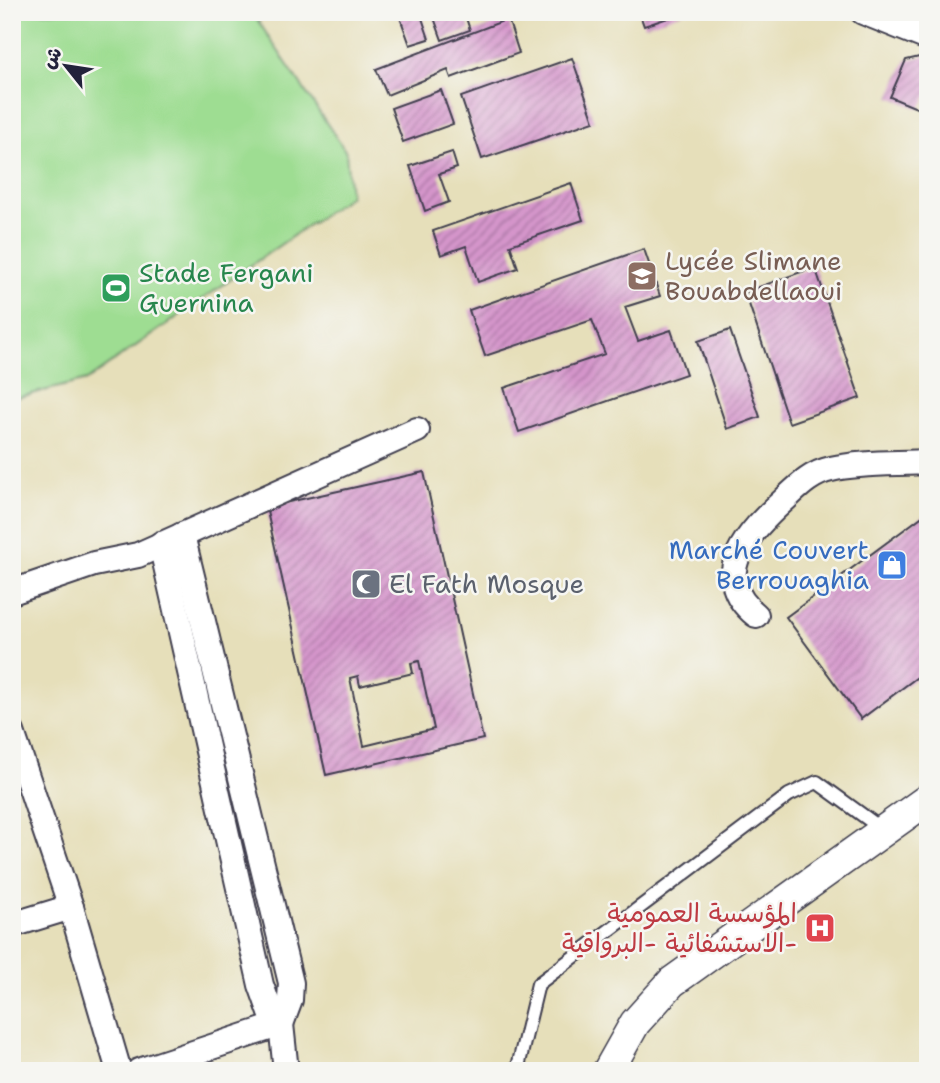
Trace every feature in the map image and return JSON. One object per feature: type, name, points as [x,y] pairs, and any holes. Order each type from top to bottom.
[{"type":"street","points":[[863,12],[928,38]]},
{"type":"street","points":[[12,592],[94,564],[138,555],[417,430]]},
{"type":"street","points":[[756,615],[744,605],[736,591],[734,572],[739,549],[751,530],[799,486],[809,478],[830,469],[928,462]]},
{"type":"street","points":[[172,539],[291,983],[290,1000],[281,1024],[286,1071]]},
{"type":"street","points":[[12,732],[71,907],[119,1071]]},
{"type":"street","points":[[608,1071],[635,1023],[671,982],[928,799]]},
{"type":"street","points":[[12,925],[71,907]]},
{"type":"street","points":[[139,1071],[281,1024]]},
{"type":"lane","points":[[517,1071],[538,984],[789,796],[817,782],[884,830]]},
{"type":"green space","name":"Stade Fergani Guernina","points":[[12,12],[252,12],[346,152],[350,196],[87,380],[12,399]]},
{"type":"building","points":[[398,12],[420,12],[429,39],[410,45]]},
{"type":"building","points":[[432,12],[464,12],[470,30],[442,40]]},
{"type":"building","points":[[639,12],[683,12],[683,13],[644,26]]},
{"type":"building","points":[[508,19],[519,53],[451,78],[448,70],[387,95],[376,69]]},
{"type":"building","points":[[928,55],[928,95],[919,109],[890,97],[906,60]]},
{"type":"building","points":[[572,58],[594,121],[482,159],[461,97]]},
{"type":"building","points":[[441,90],[453,124],[403,142],[391,108]]},
{"type":"building","points":[[452,152],[457,168],[439,174],[449,202],[425,211],[410,166]]},
{"type":"building","points":[[571,183],[583,220],[510,245],[518,268],[478,282],[466,246],[441,255],[433,231]]},
{"type":"building","points":[[644,249],[660,296],[625,307],[638,341],[671,330],[686,374],[519,432],[504,388],[605,354],[592,320],[485,356],[469,310]]},
{"type":"building","points":[[815,267],[860,398],[789,423],[745,292]]},
{"type":"building","points":[[730,330],[760,417],[727,429],[698,341]]},
{"type":"building","name":"El Fath Mosque","points":[[424,472],[483,739],[326,775],[266,507]],"holes":[[[419,661],[434,729],[364,746],[350,678],[358,676],[360,686],[413,673],[411,663]]]},
{"type":"building","name":"Marché Couvert Berrouaghia","points":[[928,512],[928,669],[861,719],[786,617]]},
{"type":"place","name":"Lycée Slimane Bouabdellaoui","points":[[642,276]]},
{"type":"place","name":"Stade Fergani Guernina","points":[[116,288]]},
{"type":"place","name":"Marché Couvert Berrouaghia","points":[[892,565]]},
{"type":"place","name":"El Fath Mosque","points":[[366,584]]},
{"type":"place","name":"المؤسسة العمومية الاستشفائية -البرواقية-","points":[[820,928]]}]
